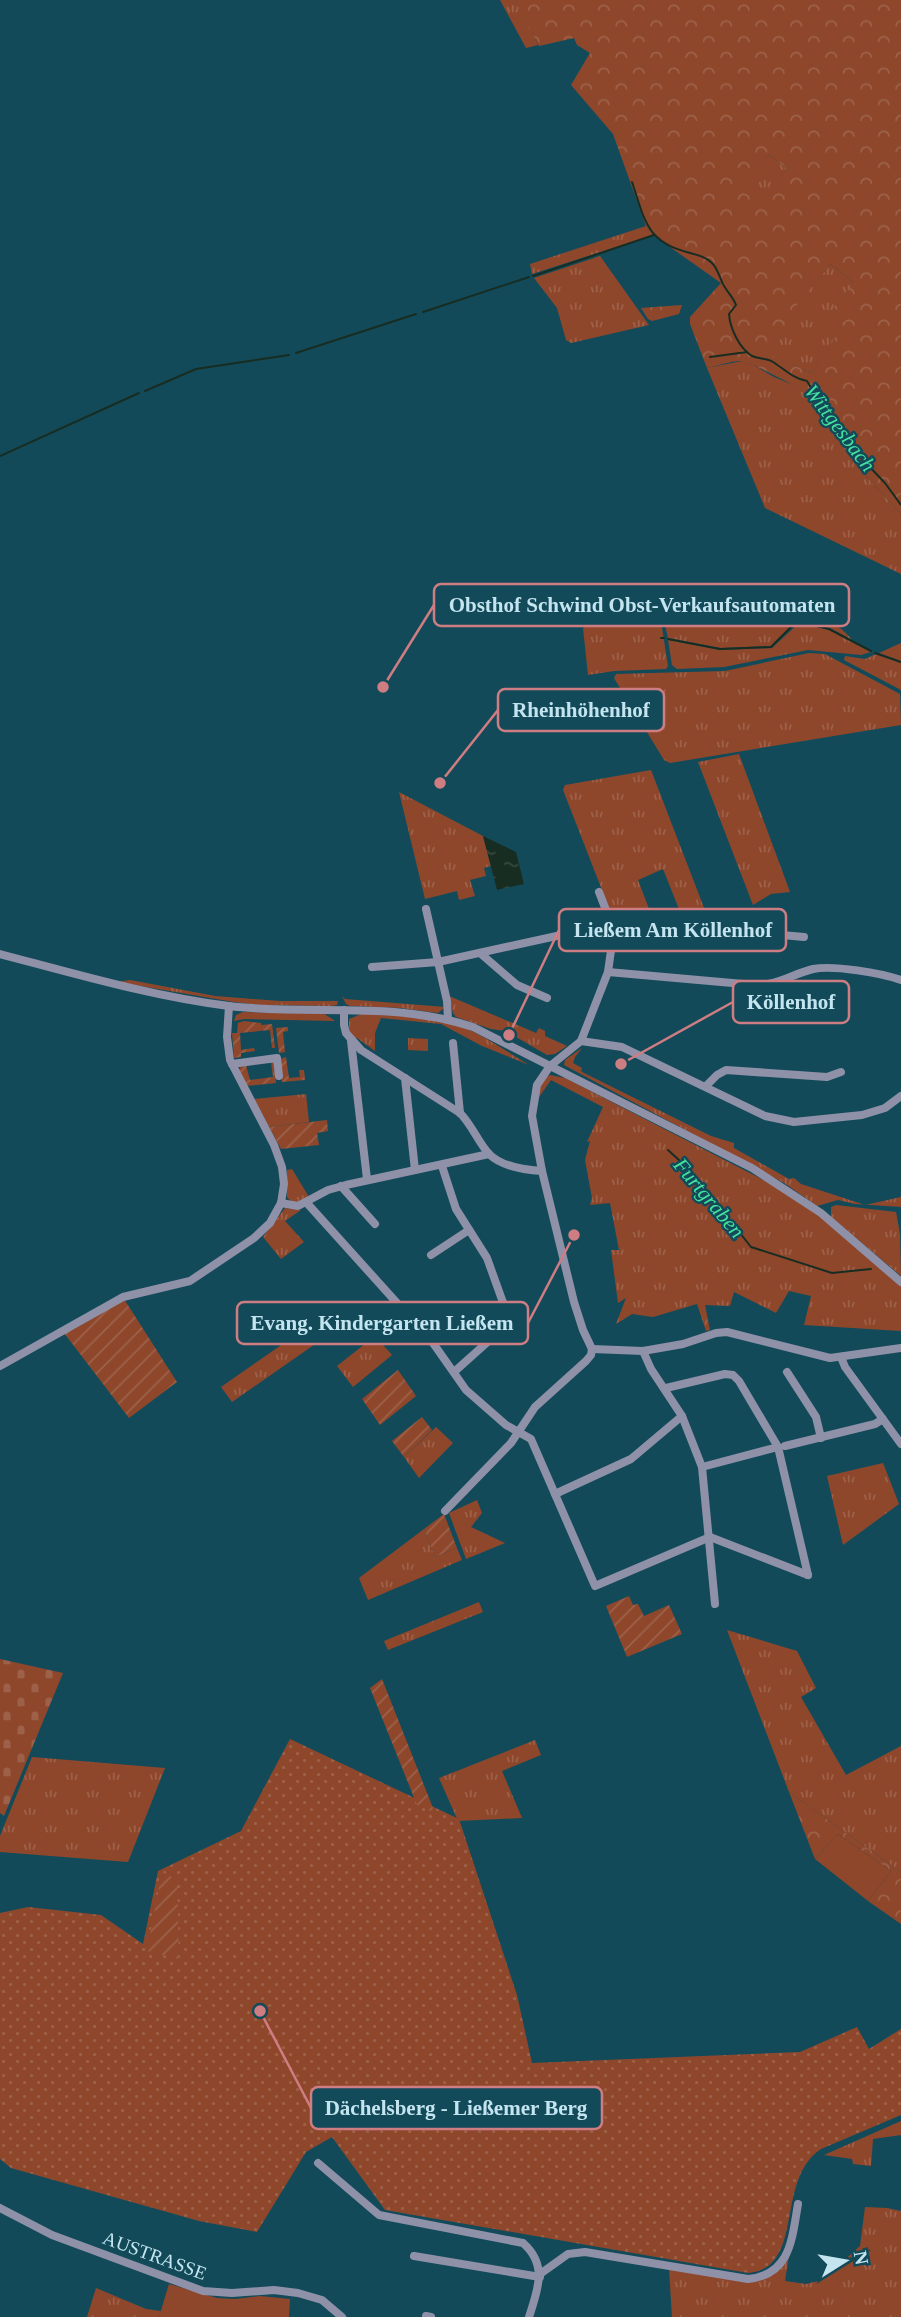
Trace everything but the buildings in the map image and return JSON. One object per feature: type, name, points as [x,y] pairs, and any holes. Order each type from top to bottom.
[{"type":"street","points":[[445,1511],[511,1443],[535,1407],[591,1354],[592,1349],[576,1310],[542,1171],[532,1116],[537,1084],[550,1066],[581,1041],[608,972],[613,948],[611,923],[599,892]]},
{"type":"street","points":[[426,909],[447,1000],[448,1019]]},
{"type":"street","points":[[372,967],[438,962],[625,921],[804,937]]},
{"type":"street","points":[[480,953],[517,985],[547,998]]},
{"type":"street","points":[[0,954],[112,984],[229,1006],[387,1010],[448,1019],[506,1042],[752,1168],[821,1213],[901,1282]]},
{"type":"street","points":[[608,972],[760,986],[821,968],[884,974],[901,980]]},
{"type":"street","points":[[0,1366],[123,1297],[190,1281],[261,1233],[270,1223],[281,1203],[284,1184],[280,1158],[232,1064],[226,1038],[229,1006]]},
{"type":"street","points":[[344,1010],[344,1025],[351,1041],[367,1179]]},
{"type":"street","points":[[351,1041],[460,1113],[489,1154],[502,1163],[531,1171],[542,1171]]},
{"type":"street","points":[[581,1041],[622,1047],[765,1116],[786,1122],[876,1112],[901,1096]]},
{"type":"street","points":[[453,1043],[460,1113]]},
{"type":"street","points":[[232,1064],[277,1058],[279,1076]]},
{"type":"street","points":[[706,1086],[717,1074],[726,1070],[827,1077],[841,1072]]},
{"type":"street","points":[[405,1078],[415,1170]]},
{"type":"street","points":[[281,1203],[298,1206],[341,1186],[489,1154]]},
{"type":"street","points":[[442,1166],[456,1209],[487,1258],[510,1321],[454,1372]]},
{"type":"street","points":[[341,1186],[375,1224]]},
{"type":"street","points":[[306,1202],[419,1327],[476,1400],[517,1433],[531,1439]]},
{"type":"street","points":[[431,1255],[469,1230]]},
{"type":"street","points":[[592,1349],[643,1351],[727,1332],[830,1358],[901,1348]]},
{"type":"street","points":[[643,1351],[651,1369],[682,1416],[702,1467],[715,1604]]},
{"type":"street","points":[[841,1357],[845,1367],[901,1444]]},
{"type":"street","points":[[787,1372],[817,1417],[821,1438]]},
{"type":"street","points":[[527,1417],[531,1439],[595,1586],[710,1536],[808,1575],[782,1446],[739,1381],[733,1375],[719,1375],[666,1388]]},
{"type":"street","points":[[555,1494],[631,1460],[682,1416]]},
{"type":"street","points":[[702,1467],[875,1424],[883,1419]]},
{"type":"street","points":[[318,2163],[379,2215],[523,2243],[537,2260],[540,2276],[529,2317]]},
{"type":"street","points":[[414,2256],[540,2276],[568,2254],[585,2252],[748,2279],[759,2278],[780,2265],[787,2255],[798,2204]]},
{"type":"street","name":"AUSTRASSE","points":[[0,2208],[52,2235],[203,2291],[232,2293],[274,2290],[298,2293],[322,2300],[342,2317]]},
{"type":"green space","points":[[500,0],[516,0],[538,45],[526,48]]},
{"type":"green space","points":[[516,0],[901,0],[901,514],[855,464],[806,393],[746,362],[707,368],[690,324],[690,317],[721,283],[653,235],[646,226],[613,134],[571,85],[590,53],[577,45],[574,38],[539,46]],"holes":[[[769,155],[787,168],[761,204],[744,192]],[[831,264],[854,283],[834,307],[846,320],[812,373],[766,353],[792,326],[785,319]]]},
{"type":"green space","points":[[769,155],[787,168],[762,205],[743,192]]},
{"type":"green space","points":[[646,226],[653,235],[532,274],[530,264]]},
{"type":"green space","points":[[600,256],[649,325],[571,343],[566,340],[557,308],[534,278]]},
{"type":"green space","points":[[831,264],[854,283],[847,320],[812,373],[765,353],[791,326],[784,319]]},
{"type":"green space","points":[[682,305],[679,314],[652,321],[641,308]]},
{"type":"green space","points":[[742,361],[806,393],[855,464],[901,514],[901,574],[765,508],[707,368]]},
{"type":"green space","points":[[656,590],[668,666],[666,669],[588,675],[583,628],[622,604]]},
{"type":"green space","points":[[799,615],[822,618],[842,630],[852,640],[830,628],[797,620],[771,646],[721,648],[668,638],[665,625],[709,618]]},
{"type":"green space","points":[[799,623],[829,630],[871,652],[861,655],[808,650],[724,667],[677,669],[672,665],[668,640],[720,650],[772,648]]},
{"type":"green space","points":[[901,643],[901,661],[879,653]]},
{"type":"green space","points":[[809,653],[825,654],[900,694],[901,725],[670,763],[664,760],[614,678],[616,674],[725,671]]},
{"type":"green space","points":[[876,654],[901,663],[901,690],[844,660],[845,656],[865,659]]},
{"type":"green space","points":[[739,754],[790,892],[771,894],[753,905],[698,762]]},
{"type":"green space","points":[[651,770],[711,926],[685,924],[663,869],[638,880],[654,922],[617,918],[611,913],[563,790],[565,785]]},
{"type":"green space","points":[[399,792],[483,836],[491,866],[484,868],[486,876],[470,880],[475,896],[459,900],[457,891],[425,899]]},
{"type":"green space","points":[[130,980],[215,996],[280,1001],[338,1001],[337,1005],[331,1006],[259,1005],[117,982]]},
{"type":"green space","points":[[342,996],[345,999],[445,1007],[438,1013],[350,1006]]},
{"type":"green space","points":[[449,996],[536,1033],[539,1028],[545,1031],[545,1036],[567,1046],[555,1054],[547,1055],[506,1031],[491,1029],[456,1017]]},
{"type":"green space","points":[[243,1012],[323,1013],[335,1021],[234,1021],[236,1015]]},
{"type":"green space","points":[[364,1013],[422,1017],[453,1023],[529,1065],[482,1046],[441,1024],[381,1018],[375,1033],[375,1051],[353,1038],[349,1030],[349,1019]]},
{"type":"green space","points":[[244,1021],[261,1025],[272,1024],[275,1048],[272,1048],[270,1030],[240,1033],[241,1050],[254,1048],[255,1051],[241,1053],[241,1057],[234,1058],[232,1033],[237,1033],[238,1023]]},
{"type":"green space","points":[[288,1027],[288,1031],[283,1032],[285,1052],[279,1053],[276,1028]]},
{"type":"green space","points":[[408,1038],[428,1039],[428,1051],[408,1050]]},
{"type":"green space","points":[[582,1048],[573,1063],[582,1068],[584,1073],[711,1136],[734,1143],[734,1148],[789,1179],[794,1178],[801,1184],[864,1205],[838,1200],[817,1206],[784,1183],[564,1065],[565,1060]]},
{"type":"green space","points":[[286,1057],[289,1078],[300,1077],[299,1070],[304,1070],[305,1080],[282,1082],[280,1059]]},
{"type":"green space","points":[[271,1062],[274,1063],[276,1083],[246,1086],[238,1072],[241,1066],[246,1065],[250,1080],[273,1077]]},
{"type":"green space","points":[[550,1075],[565,1078],[781,1189],[826,1221],[901,1286],[901,1331],[804,1325],[811,1296],[789,1291],[776,1313],[734,1292],[730,1306],[705,1305],[710,1330],[706,1331],[697,1304],[653,1317],[632,1314],[616,1324],[626,1298],[618,1303],[611,1250],[619,1250],[610,1203],[590,1205],[592,1198],[585,1160],[590,1141],[587,1142],[603,1107],[551,1080],[537,1100],[542,1082]]},
{"type":"green space","points":[[306,1094],[309,1122],[269,1127],[254,1099]]},
{"type":"green space","points":[[327,1120],[328,1131],[317,1133],[319,1145],[281,1149],[269,1127]]},
{"type":"green space","points":[[292,1169],[309,1197],[297,1202],[292,1202],[287,1197],[287,1170]]},
{"type":"green space","points":[[901,1197],[901,1207],[866,1205]]},
{"type":"green space","points":[[836,1205],[896,1212],[900,1234],[901,1276],[831,1217],[831,1207]]},
{"type":"green space","points":[[285,1208],[301,1210],[285,1221],[304,1242],[281,1259],[263,1237]]},
{"type":"green space","points":[[124,1299],[177,1382],[129,1418],[64,1333]]},
{"type":"green space","points":[[337,1306],[348,1321],[232,1402],[221,1387]]},
{"type":"green space","points":[[375,1336],[392,1355],[353,1387],[337,1366]]},
{"type":"green space","points":[[398,1370],[416,1396],[380,1425],[362,1399]]},
{"type":"green space","points":[[422,1417],[432,1430],[404,1457],[392,1441]]},
{"type":"green space","points":[[436,1427],[453,1443],[419,1478],[404,1457]]},
{"type":"green space","points":[[883,1463],[899,1504],[843,1545],[827,1476]]},
{"type":"green space","points":[[477,1500],[482,1513],[471,1527],[505,1543],[466,1559],[449,1513]]},
{"type":"green space","points":[[444,1514],[457,1548],[435,1557],[424,1529]]},
{"type":"green space","points":[[424,1529],[435,1557],[457,1548],[462,1560],[368,1600],[359,1578]]},
{"type":"green space","points":[[629,1596],[633,1605],[638,1604],[644,1616],[669,1605],[682,1634],[627,1657],[606,1606]]},
{"type":"green space","points":[[479,1602],[483,1612],[388,1650],[384,1641]]},
{"type":"green space","points":[[727,1630],[797,1651],[816,1688],[801,1697],[846,1775],[901,1746],[901,1872],[789,1792]]},
{"type":"green space","points":[[0,1659],[63,1673],[4,1816],[0,1813]]},
{"type":"green space","points":[[382,1679],[435,1813],[417,1805],[370,1688]]},
{"type":"green space","points":[[290,1739],[459,1819],[517,1995],[532,2063],[800,2052],[857,2027],[869,2049],[901,2029],[901,2115],[821,2149],[807,2163],[798,2181],[784,2240],[777,2256],[766,2268],[748,2273],[385,2210],[332,2137],[306,2152],[257,2232],[199,2221],[11,2168],[0,2159],[0,1913],[28,1907],[101,1915],[143,1944],[158,1871],[241,1831]]},
{"type":"green space","points":[[535,1740],[541,1755],[502,1771],[522,1818],[458,1821],[439,1778]]},
{"type":"green space","points":[[32,1757],[165,1768],[128,1862],[0,1852],[0,1836]]},
{"type":"green space","points":[[789,1792],[901,1872],[901,1924],[868,1901],[891,1871],[838,1834],[815,1859]]},
{"type":"green space","points":[[838,1834],[891,1871],[868,1901],[815,1859]]},
{"type":"green space","points":[[162,1872],[177,1877],[179,1959],[147,1951]]},
{"type":"green space","points":[[901,2121],[901,2135],[873,2139],[871,2166],[853,2164],[852,2159],[824,2155]]},
{"type":"green space","points":[[865,2207],[901,2211],[901,2317],[672,2317],[669,2269],[759,2280],[789,2255],[785,2281],[806,2284],[822,2280],[860,2246]]},
{"type":"green space","points":[[169,2284],[217,2298],[260,2296],[290,2299],[289,2317],[159,2317]]},
{"type":"green space","points":[[96,2288],[146,2309],[161,2311],[159,2317],[87,2317]]},
{"type":"water","points":[[483,836],[516,852],[524,884],[497,890]]},
{"type":"waterway","name":"Wittgesbach","points":[[632,182],[643,215],[653,233],[668,245],[707,259],[715,267],[736,305],[729,314],[733,331],[743,348],[752,356],[771,361],[793,376],[807,381],[845,441],[885,483],[901,505]]},
{"type":"waterway","points":[[533,276],[654,235]]},
{"type":"waterway","points":[[423,312],[529,277]]},
{"type":"waterway","points":[[296,353],[416,314]]},
{"type":"waterway","points":[[710,357],[747,352]]},
{"type":"waterway","points":[[145,391],[196,369],[289,355]]},
{"type":"waterway","points":[[0,456],[139,393]]},
{"type":"waterway","points":[[668,639],[720,649],[771,647],[797,621],[829,629],[871,651]]},
{"type":"waterway","points":[[875,653],[901,662]]},
{"type":"waterway","name":"Furtgraben","points":[[668,1150],[692,1172],[751,1247],[832,1273],[871,1269]]},
{"type":"place","name":"Obsthof Schwind Obst-Verkaufsautomaten","points":[[383,687]]},
{"type":"place","name":"Rheinhöhenhof","points":[[440,783]]},
{"type":"place","name":"Ließem Am Köllenhof","points":[[509,1035]]},
{"type":"place","name":"Köllenhof","points":[[621,1064]]},
{"type":"place","name":"Evang. Kindergarten Ließem","points":[[574,1235]]},
{"type":"place","name":"Dächelsberg - Ließemer Berg","points":[[260,2011]]}]
